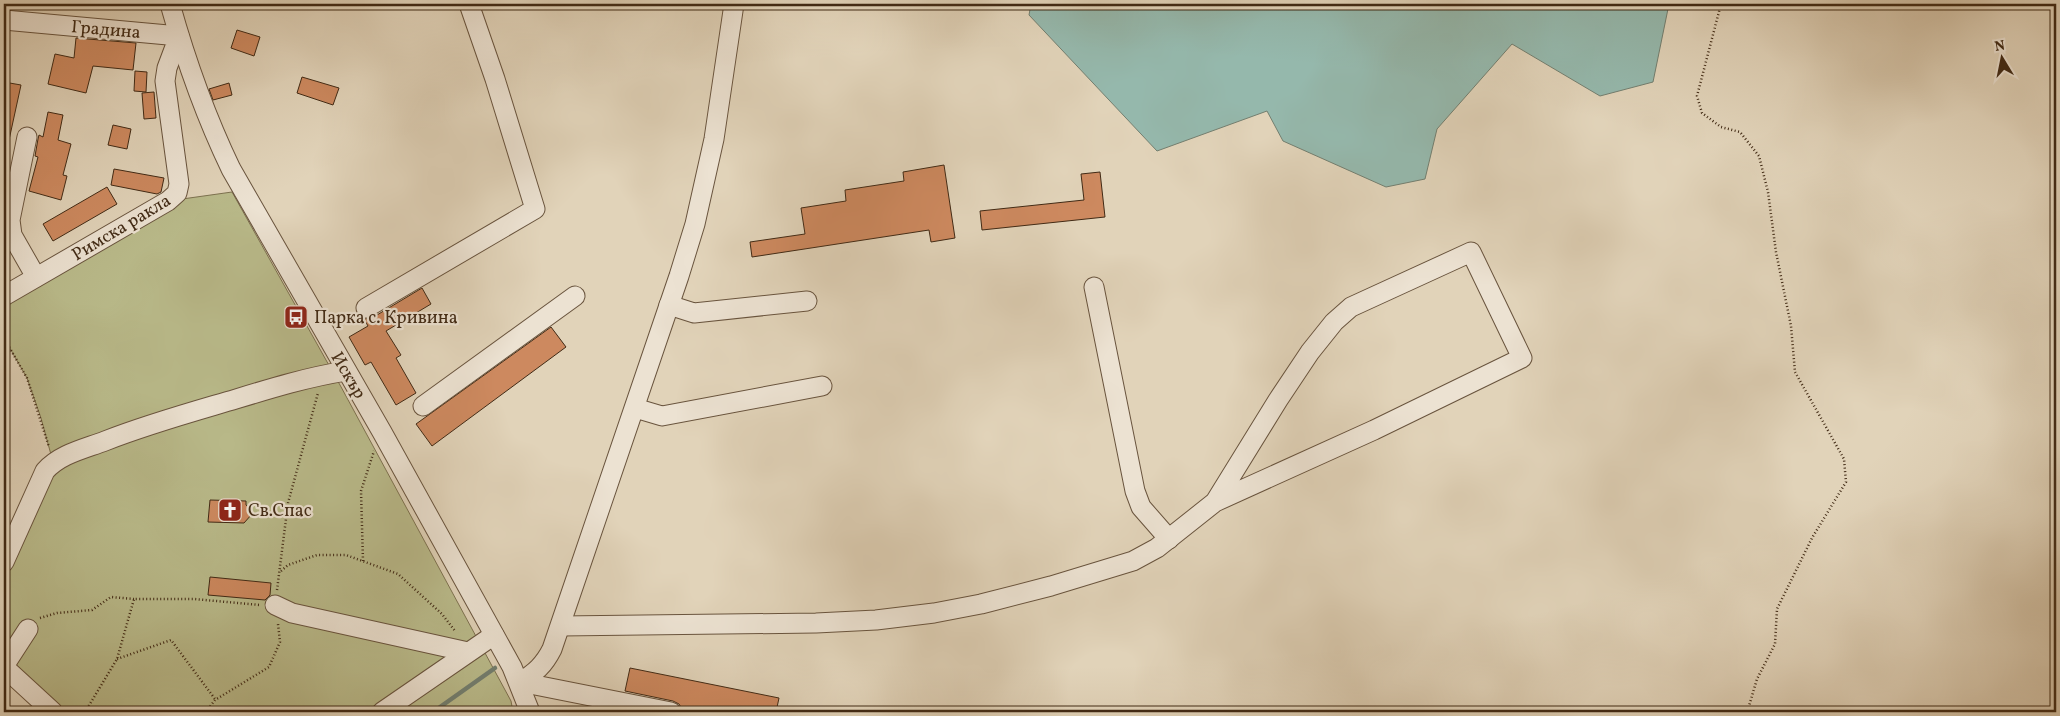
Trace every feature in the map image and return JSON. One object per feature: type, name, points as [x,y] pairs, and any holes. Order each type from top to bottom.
[{"type":"street","name":"Искър","points":[[170,4],[210,126],[231,169],[382,432],[520,682],[530,712]]},
{"type":"street","points":[[366,308],[535,209],[495,79],[468,4]]},
{"type":"street","points":[[520,682],[546,663],[561,626],[692,233],[705,186],[714,139],[734,4]]},
{"type":"street","name":"Градина","points":[[4,20],[179,36]]},
{"type":"street","name":"Римска ракла","points":[[4,296],[177,194],[179,184],[178,167],[165,81],[167,68],[179,36]]},
{"type":"street","points":[[27,137],[10,220],[12,235],[36,277]]},
{"type":"street","points":[[561,626],[876,620],[934,613],[982,604],[1132,561],[1157,548],[1215,502],[1374,430],[1522,358],[1471,252],[1351,307],[1334,322],[1310,352],[1278,400],[1215,502]]},
{"type":"street","points":[[1094,287],[1136,491],[1141,507],[1169,539]]},
{"type":"street","points":[[423,406],[575,296]]},
{"type":"street","points":[[669,305],[694,313],[807,300]]},
{"type":"street","points":[[4,562],[45,471],[53,462],[129,431],[323,375],[346,371]]},
{"type":"street","points":[[635,408],[662,416],[822,386]]},
{"type":"street","points":[[275,605],[292,613],[468,652]]},
{"type":"street","points":[[28,629],[4,666],[53,712]]},
{"type":"street","points":[[382,712],[494,635]]},
{"type":"street","points":[[520,682],[671,712]]},
{"type":"path","points":[[1721,4],[1697,96],[1702,113],[1721,127],[1740,132],[1759,156],[1768,192],[1776,252],[1792,326],[1795,372],[1844,459],[1846,482],[1812,538],[1777,609],[1775,644],[1757,679],[1749,706],[1745,712]]},
{"type":"path","points":[[4,338],[27,378],[41,418],[53,462]]},
{"type":"path","points":[[206,712],[215,700],[269,667],[280,642],[275,605],[288,503],[323,375]]},
{"type":"path","points":[[363,561],[361,491],[382,432]]},
{"type":"path","points":[[280,572],[288,565],[317,555],[346,555],[398,574],[442,614],[468,652]]},
{"type":"path","points":[[28,629],[40,618],[58,613],[92,610],[111,597],[134,600],[194,599],[247,605],[275,605]]},
{"type":"path","points":[[86,712],[117,659],[134,600]]},
{"type":"path","points":[[117,659],[171,640],[215,700]]},
{"type":"green space","points":[[232,192],[340,385],[511,701],[513,712],[53,712],[4,667],[4,562],[53,462],[41,418],[27,378],[4,338],[4,296],[168,201]]},
{"type":"water","points":[[1031,4],[1669,4],[1653,82],[1600,96],[1512,44],[1437,129],[1425,179],[1386,187],[1283,141],[1267,111],[1157,151],[1029,15]]},
{"type":"building","points":[[237,30],[260,37],[254,56],[231,48]]},
{"type":"building","points":[[76,38],[136,43],[133,70],[93,66],[86,93],[48,84],[55,54],[74,58]]},
{"type":"building","points":[[135,71],[147,72],[146,92],[134,91]]},
{"type":"building","points":[[302,77],[339,88],[333,105],[297,93]]},
{"type":"building","points":[[4,82],[21,85],[9,140],[4,140]]},
{"type":"building","points":[[229,83],[232,95],[213,100],[209,89]]},
{"type":"building","points":[[154,92],[156,118],[144,119],[142,93]]},
{"type":"building","points":[[48,112],[63,115],[58,140],[71,144],[63,175],[67,176],[61,200],[29,191],[38,157],[35,156],[38,139],[39,135],[43,137]]},
{"type":"building","points":[[113,125],[131,129],[127,149],[108,145]]},
{"type":"building","points":[[944,165],[955,238],[931,242],[929,230],[752,257],[750,242],[805,234],[801,208],[846,201],[845,190],[904,181],[903,172]]},
{"type":"building","points":[[114,169],[164,178],[161,192],[157,194],[111,185]]},
{"type":"building","points":[[1100,172],[1105,217],[982,230],[980,211],[1084,200],[1081,174]]},
{"type":"building","points":[[107,187],[117,204],[53,241],[43,224]]},
{"type":"building","points":[[422,288],[431,304],[386,331],[401,355],[396,358],[416,393],[396,405],[371,362],[365,365],[349,337],[368,326],[364,319],[372,318]]},
{"type":"building","points":[[551,327],[566,347],[432,446],[416,424]]},
{"type":"building","name":"Св.Спас","points":[[210,500],[246,501],[246,505],[251,509],[252,514],[244,523],[208,522]]},
{"type":"building","points":[[210,577],[271,583],[270,595],[265,600],[208,595]]},
{"type":"building","points":[[630,668],[779,698],[776,712],[698,712],[682,709],[679,704],[673,701],[625,691]]},
{"type":"waterway","points":[[433,712],[495,668]]},
{"type":"place","name":"Парка с. Кривина","points":[[296,317]]},
{"type":"place","name":"Св.Спас","points":[[230,510]]}]
